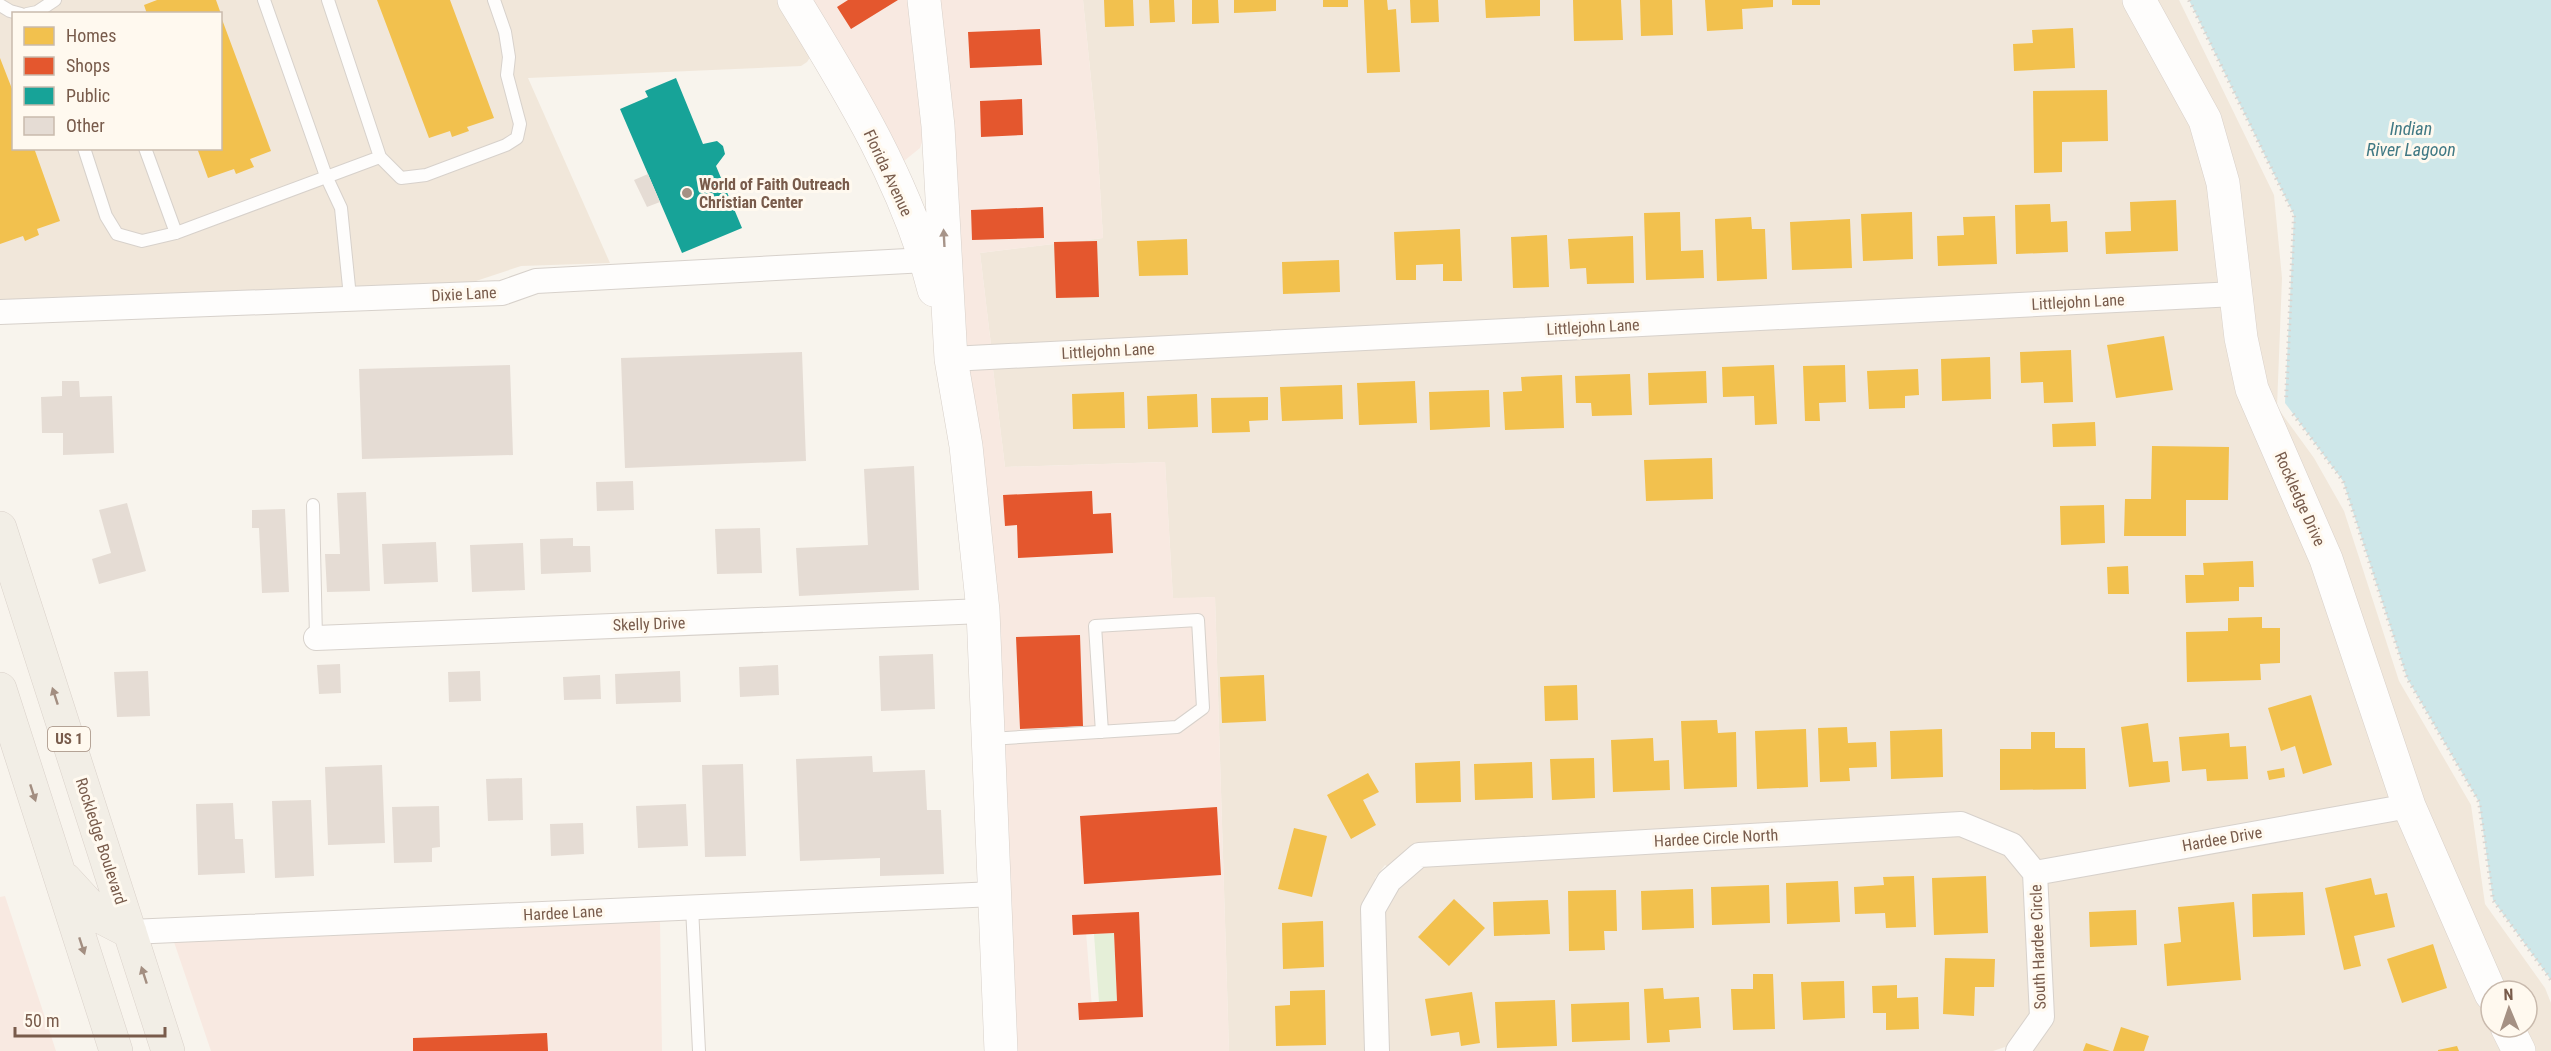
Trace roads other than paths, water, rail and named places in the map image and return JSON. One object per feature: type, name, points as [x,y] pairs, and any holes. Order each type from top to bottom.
[{"type":"main road","name":"Rockledge Boulevard","points":[[0,528],[168,1051]]},
{"type":"main road","points":[[1,695],[116,1051]]},
{"type":"main road","points":[[58,871],[99,916],[130,932]]},
{"type":"street","name":"Florida Avenue","points":[[794,0],[842,78],[895,182],[926,260],[951,359]]},
{"type":"street","points":[[924,0],[938,126],[951,359],[966,446],[983,611],[1001,1051]]},
{"type":"street","name":"Rockledge Drive","points":[[2139,0],[2205,120],[2223,183],[2241,338],[2252,389],[2326,559],[2409,806],[2484,979]]},
{"type":"street","points":[[895,182],[929,155],[938,126]]},
{"type":"street","name":"Dixie Lane","points":[[0,312],[502,293],[536,281],[926,260]]},
{"type":"street","name":"Littlejohn Lane","points":[[951,359],[2235,294]]},
{"type":"street","name":"Skelly Drive","points":[[316,638],[983,611]]},
{"type":"street","name":"Hardee Drive","points":[[2035,873],[2409,806]]},
{"type":"street","name":"Hardee Circle North","points":[[1377,1051],[1373,909],[1389,881],[1419,855],[1961,824],[2012,844],[2035,873]]},
{"type":"street","name":"South Hardee Circle","points":[[2018,1051],[2042,1017],[2035,873]]},
{"type":"street","name":"Hardee Lane","points":[[130,932],[995,894]]},
{"type":"lane","points":[[36,12],[54,0]]},
{"type":"lane","points":[[264,0],[326,176],[340,208],[350,297]]},
{"type":"lane","points":[[328,0],[380,157],[401,178],[426,175],[506,146],[517,138],[520,124],[507,75],[509,57],[505,32],[494,0]]},
{"type":"lane","points":[[0,5],[14,12]]},
{"type":"lane","points":[[85,150],[106,216],[117,234],[142,241],[176,232],[380,157]]},
{"type":"lane","points":[[146,150],[176,232]]},
{"type":"lane","points":[[312,505],[316,638]]},
{"type":"lane","points":[[988,739],[1102,732],[1177,727],[1203,708],[1198,620],[1095,626],[1102,732]]},
{"type":"lane","points":[[692,907],[699,1051]]},
{"type":"water","name":"Indian River Lagoon","points":[[2189,0],[2551,0],[2551,980],[2493,900],[2479,802],[2407,678],[2343,481],[2285,403],[2294,215]]},
{"type":"place","name":"World of Faith Outreach Christian Center","points":[[687,193]]}]
